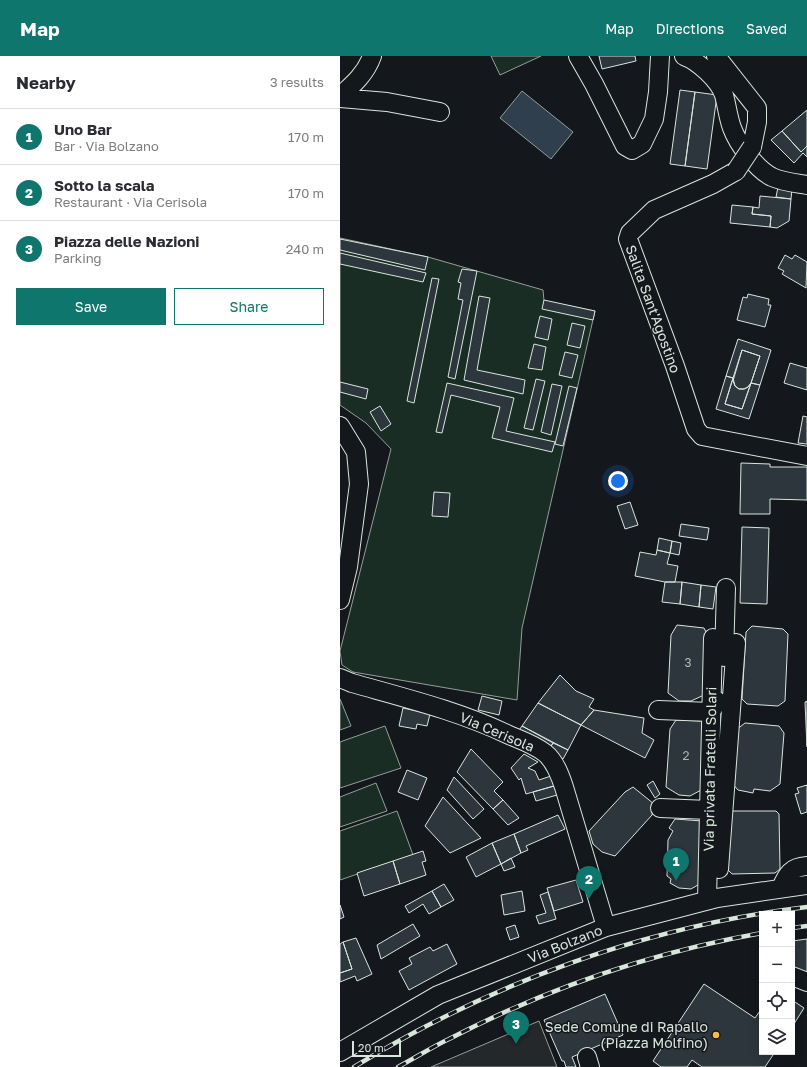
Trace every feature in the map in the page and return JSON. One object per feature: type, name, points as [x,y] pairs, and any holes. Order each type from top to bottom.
[{"type":"street","points":[[340,97],[356,82],[368,66],[372,56]]},
{"type":"street","points":[[578,56],[594,84],[625,146],[632,150],[642,144],[654,120],[658,92],[660,56]]},
{"type":"street","points":[[684,56],[690,58],[708,71],[723,93],[732,128],[739,142],[752,161],[770,176],[784,181],[807,185]]},
{"type":"street","name":"Salita Sant'Agostino","points":[[716,56],[757,108],[757,122],[752,147],[736,171],[713,184],[654,210],[630,233],[628,239],[675,366],[696,430],[702,436],[807,456]]},
{"type":"street","points":[[340,97],[387,102],[440,112]]},
{"type":"street","points":[[340,426],[356,452],[359,484],[348,567],[340,600]]},
{"type":"street","points":[[658,710],[711,712],[721,692],[724,682],[726,588]]},
{"type":"street","name":"Via privata Fratelli Solari","points":[[712,899],[709,810],[713,638]]},
{"type":"street","points":[[712,899],[736,643]]},
{"type":"street","name":"Via Cerisola","points":[[340,678],[352,683],[447,710],[497,729],[545,753],[558,772],[564,787],[606,927]]},
{"type":"street","points":[[660,808],[709,810]]},
{"type":"street","points":[[781,888],[787,874],[797,867],[807,866]]},
{"type":"street","name":"Via Bolzano","points":[[340,1052],[438,995],[606,927],[712,899],[807,885]]},
{"type":"street","points":[[795,977],[807,982]]},
{"type":"green space","points":[[491,56],[541,56],[500,75]]},
{"type":"green space","points":[[340,238],[428,257],[543,290],[544,301],[595,311],[522,628],[517,700],[353,672],[342,665],[340,651],[391,449],[366,423],[340,405]]},
{"type":"green space","points":[[340,699],[351,726],[340,730]]},
{"type":"green space","points":[[385,726],[401,768],[340,788],[340,742]]},
{"type":"green space","points":[[376,783],[387,811],[340,827],[340,797]]},
{"type":"green space","points":[[397,811],[413,855],[340,880],[340,831]]},
{"type":"shaded area","points":[[539,1021],[557,1067],[431,1067]]},
{"type":"water","points":[[522,91],[573,132],[551,159],[500,118]]},
{"type":"building","points":[[599,56],[635,56],[636,61],[602,69]]},
{"type":"building","points":[[680,90],[695,92],[685,166],[670,164]]},
{"type":"building","points":[[695,92],[717,95],[707,169],[685,166]]},
{"type":"building","points":[[807,110],[807,146],[801,152],[782,131]]},
{"type":"building","points":[[782,131],[801,152],[807,146],[807,157],[803,153],[794,163],[771,140]]},
{"type":"building","points":[[778,187],[792,189],[791,199],[776,197]]},
{"type":"building","points":[[760,196],[791,199],[789,221],[777,228],[770,227],[771,216],[752,214],[753,207],[759,208]]},
{"type":"building","points":[[732,205],[753,207],[752,214],[771,216],[770,227],[730,223]]},
{"type":"building","points":[[340,239],[428,257],[425,270],[340,250]]},
{"type":"building","points":[[340,253],[426,273],[423,282],[340,264]]},
{"type":"building","points":[[785,255],[792,259],[795,255],[807,262],[806,288],[782,274],[784,271],[778,268]]},
{"type":"building","points":[[462,269],[477,271],[455,379],[448,377],[463,300],[458,299],[461,283],[458,282]]},
{"type":"building","points":[[432,278],[439,279],[414,403],[407,401]]},
{"type":"building","points":[[748,294],[769,299],[768,305],[771,305],[765,327],[737,320],[743,297],[747,298]]},
{"type":"building","points":[[479,296],[490,298],[477,370],[525,380],[523,394],[464,380]]},
{"type":"building","points":[[544,300],[595,311],[593,320],[542,309]]},
{"type":"building","points":[[540,316],[552,319],[548,340],[535,337]]},
{"type":"building","points":[[572,323],[585,326],[580,348],[567,345]]},
{"type":"building","points":[[738,339],[771,350],[760,385],[751,383],[760,356],[742,350],[733,378],[726,376]]},
{"type":"building","points":[[534,344],[546,347],[542,370],[528,368]]},
{"type":"building","points":[[742,350],[760,356],[751,383],[744,389],[739,389],[735,386],[733,381]]},
{"type":"building","points":[[565,352],[578,355],[572,378],[559,375]]},
{"type":"building","points":[[790,363],[807,368],[807,390],[784,383]]},
{"type":"building","points":[[726,376],[733,378],[725,404],[742,409],[751,383],[760,385],[749,419],[716,409]]},
{"type":"building","points":[[733,378],[735,386],[739,389],[748,387],[751,383],[742,409],[725,404]]},
{"type":"building","points":[[536,379],[545,381],[533,430],[524,428]]},
{"type":"building","points":[[340,382],[368,389],[366,399],[340,392]]},
{"type":"building","points":[[447,383],[514,398],[506,431],[555,442],[552,452],[492,438],[500,407],[451,395],[442,433],[436,432]]},
{"type":"building","points":[[552,384],[562,386],[551,435],[541,432]]},
{"type":"building","points":[[569,386],[577,388],[563,446],[555,444]]},
{"type":"building","points":[[380,406],[391,424],[381,431],[370,412]]},
{"type":"building","points":[[803,416],[807,417],[807,444],[798,443]]},
{"type":"building","points":[[741,463],[770,464],[770,467],[807,467],[807,500],[770,499],[770,514],[740,514]]},
{"type":"building","points":[[434,492],[450,493],[448,517],[432,516]]},
{"type":"building","points":[[630,502],[638,525],[625,529],[617,506]]},
{"type":"building","points":[[681,524],[709,528],[707,540],[679,536]]},
{"type":"building","points":[[742,527],[769,528],[767,604],[740,603]]},
{"type":"building","points":[[659,538],[672,541],[670,553],[657,550]]},
{"type":"building","points":[[672,541],[681,543],[679,555],[670,553]]},
{"type":"building","points":[[657,550],[670,553],[667,564],[678,566],[675,582],[665,582],[635,576],[640,552],[656,555]]},
{"type":"building","points":[[665,582],[682,582],[680,604],[662,602]]},
{"type":"building","points":[[682,582],[701,585],[699,607],[680,604]]},
{"type":"building","points":[[701,585],[716,587],[713,609],[699,607]]},
{"type":"building","points":[[677,625],[704,628],[708,636],[704,695],[691,701],[679,701],[668,693],[671,635]]},
{"type":"building","points":[[752,626],[783,629],[788,634],[785,701],[778,706],[747,704],[742,699],[746,632]]},
{"type":"building","points":[[560,675],[576,691],[594,699],[589,707],[594,710],[581,725],[538,703]]},
{"type":"building","points":[[482,696],[502,701],[499,715],[478,710]]},
{"type":"building","points":[[807,701],[807,747],[805,702]]},
{"type":"building","points":[[538,703],[581,725],[568,750],[522,726]]},
{"type":"building","points":[[403,708],[430,714],[427,726],[417,724],[416,729],[399,726]]},
{"type":"building","points":[[594,710],[644,718],[642,733],[654,740],[645,758],[581,725]]},
{"type":"building","points":[[676,720],[703,721],[703,789],[690,796],[679,795],[666,787],[670,729]]},
{"type":"building","points":[[745,723],[779,726],[784,733],[780,784],[770,791],[754,789],[753,793],[738,790],[731,782],[736,730]]},
{"type":"building","points":[[522,726],[553,743],[548,751],[517,733]]},
{"type":"building","points":[[553,743],[568,750],[563,759],[548,751]]},
{"type":"building","points":[[471,749],[503,782],[494,791],[503,800],[493,809],[457,772]]},
{"type":"building","points":[[524,754],[538,762],[528,768],[535,771],[539,780],[551,776],[554,786],[526,794],[521,778],[519,780],[511,768]]},
{"type":"building","points":[[407,770],[427,778],[418,800],[398,792]]},
{"type":"building","points":[[454,777],[484,809],[473,819],[447,790]]},
{"type":"building","points":[[653,781],[660,794],[655,798],[647,785]]},
{"type":"building","points":[[807,785],[807,812],[801,814],[795,794],[799,793],[797,788]]},
{"type":"building","points":[[554,786],[557,795],[536,801],[533,792]]},
{"type":"building","points":[[633,787],[654,804],[652,815],[615,856],[602,852],[593,844],[589,831],[625,792]]},
{"type":"building","points":[[443,797],[481,838],[450,853],[425,826]]},
{"type":"building","points":[[503,800],[519,818],[508,825],[493,809]]},
{"type":"building","points":[[731,811],[776,811],[779,814],[780,869],[775,873],[732,874],[728,870]]},
{"type":"building","points":[[558,815],[565,829],[526,846],[528,850],[521,853],[514,834]]},
{"type":"building","points":[[675,819],[702,821],[703,882],[691,889],[679,888],[670,883],[671,879],[667,876],[668,840],[673,831],[669,828]]},
{"type":"building","points":[[514,834],[521,853],[501,864],[492,843]]},
{"type":"building","points":[[492,843],[501,864],[476,877],[466,857]]},
{"type":"building","points":[[423,851],[426,861],[422,862],[426,875],[400,884],[393,861]]},
{"type":"building","points":[[511,858],[515,867],[504,871],[501,864]]},
{"type":"building","points":[[393,861],[400,884],[364,896],[357,873]]},
{"type":"building","points":[[576,880],[583,902],[554,911],[547,888]]},
{"type":"building","points":[[444,884],[454,900],[441,907],[432,891]]},
{"type":"building","points":[[432,891],[441,907],[429,914],[423,904],[409,913],[405,906]]},
{"type":"building","points":[[522,891],[525,911],[504,915],[501,895]]},
{"type":"building","points":[[548,892],[556,919],[539,924],[536,916],[546,913],[540,895]]},
{"type":"building","points":[[340,905],[344,917],[340,919]]},
{"type":"building","points":[[413,924],[420,936],[381,959],[377,945]]},
{"type":"building","points":[[515,925],[519,937],[510,940],[506,928]]},
{"type":"building","points":[[356,938],[372,974],[357,981],[355,976],[340,982],[340,973],[352,969],[343,942]]},
{"type":"building","points":[[807,939],[807,977],[795,971],[795,941]]},
{"type":"building","points":[[343,942],[352,969],[340,973],[340,944]]},
{"type":"building","points":[[447,944],[457,964],[409,990],[399,971],[412,964],[409,958],[430,947],[433,951]]},
{"type":"building","name":"Sede Comune di Rapallo (Piazza Molfino)","points":[[704,984],[755,1018],[759,1012],[759,1055],[773,1055],[765,1067],[702,1067],[692,1060],[687,1067],[661,1067],[653,1061]]},
{"type":"building","points":[[605,994],[623,1035],[572,1057],[576,1067],[566,1067],[544,1020]]},
{"type":"building","points":[[795,1002],[804,1008],[795,1022]]},
{"type":"railway","points":[[354,1067],[406,1037],[460,1009],[515,984],[572,963],[629,944],[688,928],[747,916],[807,907]]},
{"type":"railway","points":[[795,928],[807,926]]},
{"type":"railway","points":[[398,1067],[443,1042],[486,1021],[563,988],[641,961],[681,950],[759,934]]},
{"type":"place","name":"Uno Bar","points":[[676,881]]},
{"type":"place","name":"Sotto la scala","points":[[589,899]]},
{"type":"place","name":"Sede Comune di Rapallo (Piazza Molfino)","points":[[716,1035]]},
{"type":"place","name":"Piazza delle Nazioni","points":[[516,1044]]}]
